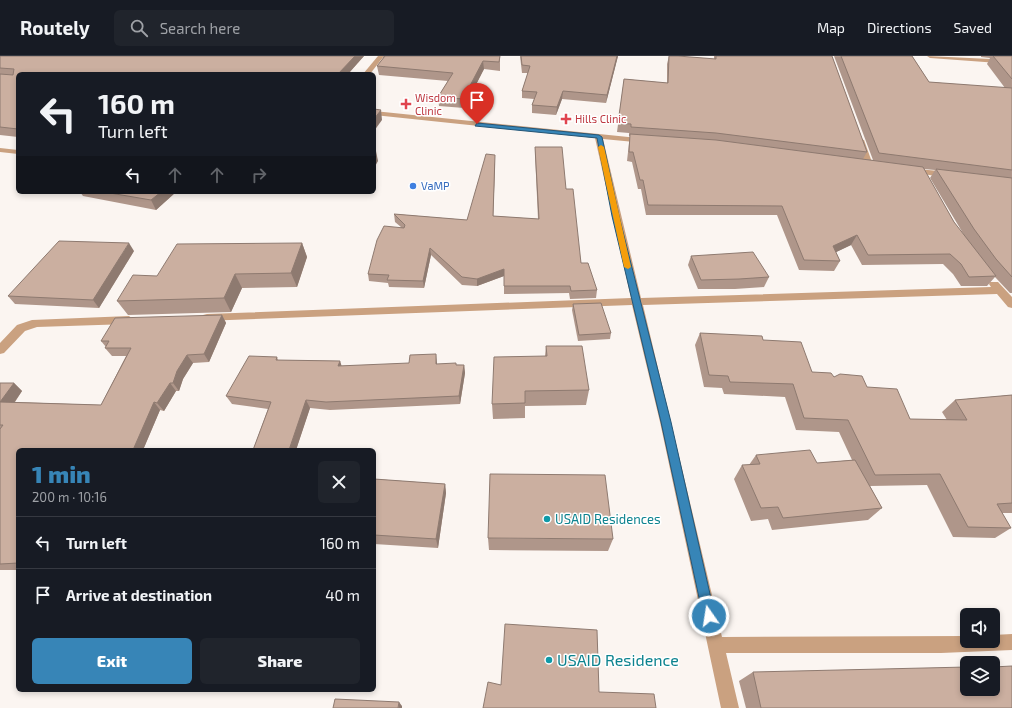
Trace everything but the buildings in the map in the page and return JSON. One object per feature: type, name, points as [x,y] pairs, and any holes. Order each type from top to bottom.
[{"type":"street","points":[[368,72],[381,56]]},
{"type":"street","points":[[930,56],[1012,62]]},
{"type":"street","points":[[376,113],[599,137],[652,141]]},
{"type":"street","points":[[856,129],[869,165]]},
{"type":"street","points":[[599,137],[636,301],[666,422],[730,708]]},
{"type":"street","points":[[0,150],[16,152]]},
{"type":"street","points":[[898,169],[958,177]]},
{"type":"street","points":[[920,171],[927,185]]},
{"type":"street","points":[[989,278],[998,290],[1012,304]]},
{"type":"street","points":[[195,318],[636,301],[998,290]]},
{"type":"street","points":[[0,350],[20,328],[36,323],[140,320]]},
{"type":"street","points":[[716,646],[941,645],[1012,642]]},
{"type":"slow traffic","points":[[601,147],[628,267]]},
{"type":"place","name":"Wisdom Clinic","points":[[406,104]]},
{"type":"place","name":"Hills Clinic","points":[[566,119]]},
{"type":"place","name":"VaMP","points":[[413,186]]},
{"type":"place","name":"USAID Residences","points":[[547,519]]},
{"type":"place","name":"USAID Residence","points":[[549,660]]},
{"type":"route","points":[[477,124],[599,137],[616,216],[666,422],[709,616]]}]
